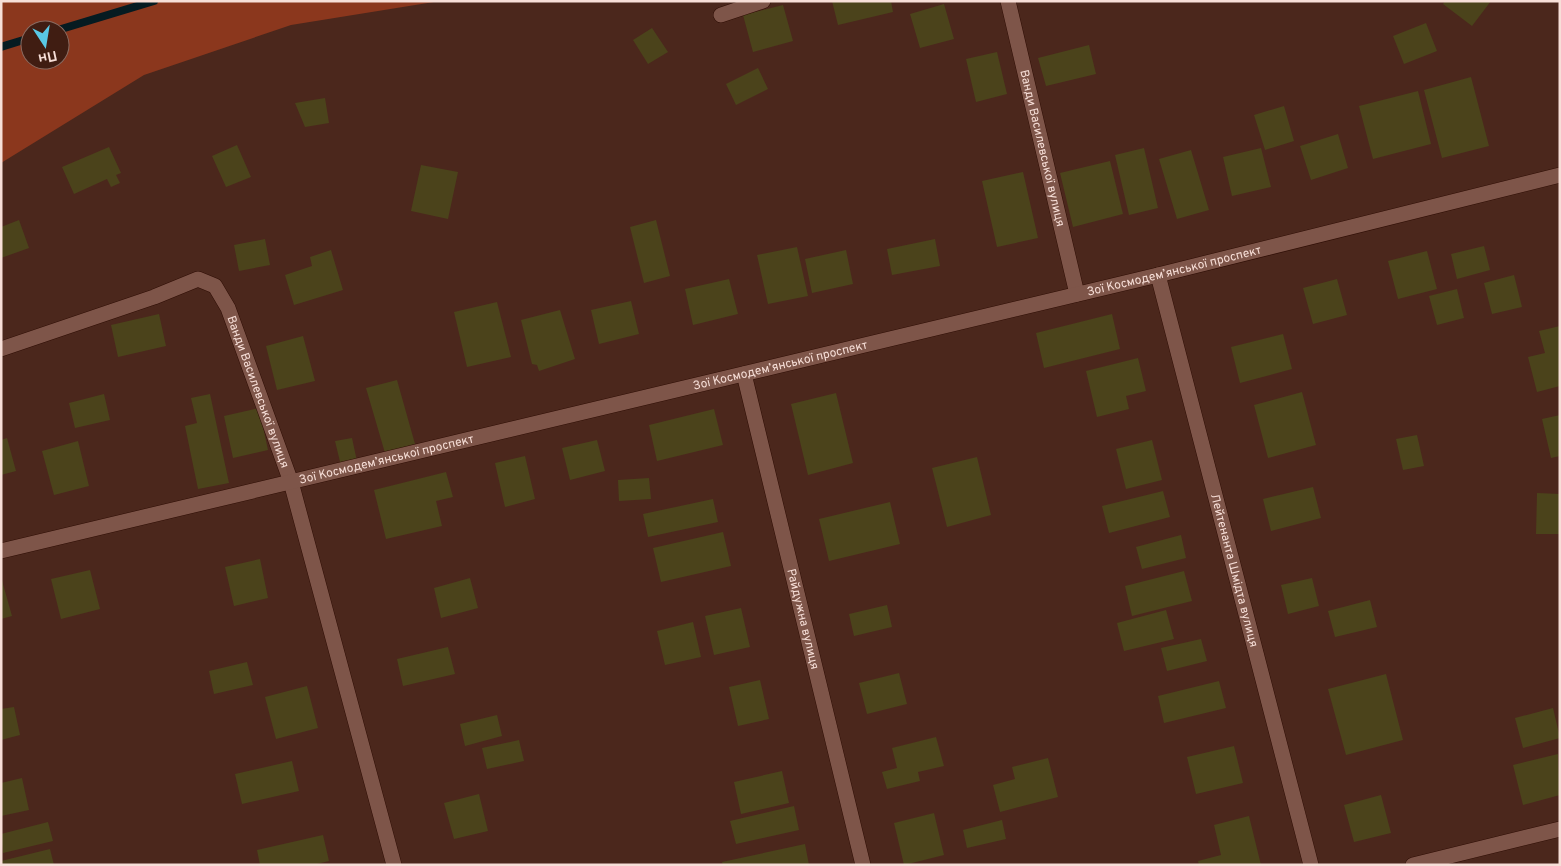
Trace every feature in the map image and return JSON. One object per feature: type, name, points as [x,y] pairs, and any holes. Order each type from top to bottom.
[{"type":"street","points":[[720,15],[763,1]]},
{"type":"street","name":"Ванди Василевської вулиця","points":[[1008,1],[1077,294]]},
{"type":"street","name":"Зої Космодем’янської проспект","points":[[1,551],[1158,275],[1560,175]]},
{"type":"street","name":"Лейтенанта Шмідта вулиця","points":[[1158,275],[1311,865]]},
{"type":"street","name":"Ванди Василевської вулиця","points":[[1,349],[146,300],[198,279],[215,286],[228,308],[291,482],[394,865]]},
{"type":"street","name":"Райдужна вулиця","points":[[744,374],[863,865]]},
{"type":"street","points":[[1414,865],[1560,829]]},
{"type":"shaded area","points":[[1,1],[440,1],[291,25],[144,75],[1,163]]},
{"type":"building","points":[[832,1],[891,1],[893,12],[838,25]]},
{"type":"building","points":[[1445,1],[1491,1],[1472,26],[1443,4]]},
{"type":"building","points":[[944,4],[954,39],[920,48],[910,14]]},
{"type":"building","points":[[783,5],[793,41],[753,52],[743,15]]},
{"type":"building","points":[[1426,23],[1437,51],[1404,64],[1393,36]]},
{"type":"building","points":[[652,28],[668,52],[648,64],[633,40]]},
{"type":"building","points":[[1089,45],[1096,74],[1046,86],[1038,58]]},
{"type":"building","points":[[997,52],[1007,94],[976,102],[966,59]]},
{"type":"building","points":[[758,68],[768,89],[736,105],[726,84]]},
{"type":"building","points":[[1471,77],[1489,146],[1442,158],[1424,90]]},
{"type":"building","points":[[1418,91],[1431,144],[1373,159],[1359,106]]},
{"type":"building","points":[[325,98],[329,123],[305,127],[295,103]]},
{"type":"building","points":[[1284,106],[1294,141],[1265,150],[1254,115]]},
{"type":"building","points":[[1338,134],[1348,168],[1311,180],[1300,146]]},
{"type":"building","points":[[237,145],[251,177],[226,187],[212,156]]},
{"type":"building","points":[[109,147],[121,173],[116,175],[120,183],[111,187],[107,179],[74,194],[62,167]]},
{"type":"building","points":[[1144,148],[1158,208],[1129,215],[1115,155]]},
{"type":"building","points":[[1261,148],[1271,187],[1232,196],[1223,157]]},
{"type":"building","points":[[1191,150],[1209,210],[1177,219],[1159,159]]},
{"type":"building","points":[[1110,161],[1123,214],[1073,227],[1060,173]]},
{"type":"building","points":[[421,165],[458,172],[448,219],[411,211]]},
{"type":"building","points":[[1023,172],[1038,238],[997,247],[982,181]]},
{"type":"building","points":[[19,220],[29,248],[1,258],[1,227]]},
{"type":"building","points":[[656,220],[670,276],[644,283],[630,227]]},
{"type":"building","points":[[265,239],[270,265],[239,271],[234,245]]},
{"type":"building","points":[[935,239],[940,266],[892,275],[887,249]]},
{"type":"building","points":[[1484,246],[1490,270],[1457,279],[1451,254]]},
{"type":"building","points":[[797,247],[808,296],[768,304],[757,255]]},
{"type":"building","points":[[331,250],[343,290],[294,305],[285,275],[312,266],[310,257]]},
{"type":"building","points":[[846,250],[853,284],[812,293],[805,259]]},
{"type":"building","points":[[1427,251],[1437,289],[1398,299],[1388,261]]},
{"type":"building","points":[[1514,275],[1522,307],[1492,314],[1484,283]]},
{"type":"building","points":[[729,279],[738,314],[693,325],[685,289]]},
{"type":"building","points":[[1337,279],[1347,315],[1313,324],[1303,288]]},
{"type":"building","points":[[1457,289],[1464,318],[1437,325],[1429,296]]},
{"type":"building","points":[[631,301],[639,334],[599,344],[591,310]]},
{"type":"building","points":[[497,302],[511,357],[467,367],[454,312]]},
{"type":"building","points":[[560,310],[575,359],[539,371],[537,365],[532,364],[521,320]]},
{"type":"building","points":[[159,314],[166,346],[118,357],[111,325]]},
{"type":"building","points":[[1112,314],[1120,349],[1044,368],[1036,333]]},
{"type":"building","points":[[1560,326],[1560,386],[1537,392],[1528,357],[1545,353],[1539,331]]},
{"type":"building","points":[[1283,334],[1292,369],[1240,383],[1231,347]]},
{"type":"building","points":[[303,336],[315,381],[277,390],[266,346]]},
{"type":"building","points":[[1138,358],[1146,391],[1126,396],[1129,409],[1097,417],[1086,371]]},
{"type":"building","points":[[397,380],[415,444],[385,453],[366,388]]},
{"type":"building","points":[[1302,392],[1316,445],[1268,458],[1254,405]]},
{"type":"building","points":[[836,393],[853,463],[808,475],[791,404]]},
{"type":"building","points":[[104,394],[110,420],[75,428],[69,403]]},
{"type":"building","points":[[210,394],[229,483],[198,489],[185,426],[197,423],[191,398]]},
{"type":"building","points":[[259,408],[268,450],[233,458],[224,416]]},
{"type":"building","points":[[714,409],[723,445],[657,461],[649,425]]},
{"type":"building","points":[[1560,415],[1560,456],[1551,458],[1542,419]]},
{"type":"building","points":[[1417,435],[1424,466],[1403,470],[1396,439]]},
{"type":"building","points":[[7,438],[16,471],[1,475],[1,440]]},
{"type":"building","points":[[352,438],[358,466],[342,470],[335,441]]},
{"type":"building","points":[[597,440],[605,471],[570,480],[562,448]]},
{"type":"building","points":[[1152,440],[1162,480],[1126,489],[1116,449]]},
{"type":"building","points":[[78,441],[89,486],[54,495],[42,451]]},
{"type":"building","points":[[525,456],[535,499],[505,507],[495,463]]},
{"type":"building","points":[[977,457],[991,515],[947,527],[932,468]]},
{"type":"building","points":[[446,472],[453,497],[436,501],[442,526],[386,539],[374,490]]},
{"type":"building","points":[[649,478],[651,499],[619,501],[618,480]]},
{"type":"building","points":[[1313,487],[1321,518],[1271,531],[1263,499]]},
{"type":"building","points":[[1163,491],[1170,517],[1109,533],[1102,506]]},
{"type":"building","points":[[1537,493],[1560,494],[1560,534],[1536,534]]},
{"type":"building","points":[[713,499],[718,522],[648,537],[643,514]]},
{"type":"building","points":[[890,502],[900,544],[829,561],[819,519]]},
{"type":"building","points":[[723,532],[731,566],[661,582],[653,548]]},
{"type":"building","points":[[1181,535],[1186,558],[1142,569],[1136,547]]},
{"type":"building","points":[[260,559],[268,598],[234,606],[225,567]]},
{"type":"building","points":[[90,570],[100,609],[61,619],[51,579]]},
{"type":"building","points":[[1184,571],[1192,601],[1132,616],[1125,586]]},
{"type":"building","points":[[1,577],[12,616],[1,619]]},
{"type":"building","points":[[470,578],[478,608],[441,618],[434,588]]},
{"type":"building","points":[[1312,578],[1319,606],[1288,614],[1281,585]]},
{"type":"building","points":[[1370,600],[1377,627],[1335,637],[1328,611]]},
{"type":"building","points":[[887,605],[892,627],[854,636],[849,614]]},
{"type":"building","points":[[741,608],[750,647],[714,655],[705,616]]},
{"type":"building","points":[[1166,610],[1174,639],[1124,651],[1117,623]]},
{"type":"building","points":[[693,622],[701,657],[665,665],[657,631]]},
{"type":"building","points":[[1201,639],[1207,661],[1167,671],[1161,648]]},
{"type":"building","points":[[448,647],[455,674],[403,686],[397,659]]},
{"type":"building","points":[[247,662],[253,685],[214,694],[209,671]]},
{"type":"building","points":[[899,673],[907,704],[867,714],[859,683]]},
{"type":"building","points":[[1386,674],[1403,740],[1346,755],[1328,689]]},
{"type":"building","points":[[760,680],[769,719],[738,726],[729,687]]},
{"type":"building","points":[[1219,681],[1226,708],[1164,723],[1158,696]]},
{"type":"building","points":[[307,686],[318,728],[276,739],[265,697]]},
{"type":"building","points":[[14,707],[20,735],[1,740],[1,709]]},
{"type":"building","points":[[1553,708],[1560,738],[1523,748],[1515,718]]},
{"type":"building","points":[[497,715],[502,736],[465,746],[460,724]]},
{"type":"building","points":[[936,737],[944,766],[918,772],[920,781],[887,789],[882,772],[897,768],[892,748]]},
{"type":"building","points":[[519,740],[524,761],[487,769],[482,748]]},
{"type":"building","points":[[1234,746],[1243,783],[1196,794],[1187,757]]},
{"type":"building","points":[[1558,754],[1560,795],[1523,805],[1513,765]]},
{"type":"building","points":[[1048,758],[1058,797],[1000,812],[993,785],[1015,779],[1012,767]]},
{"type":"building","points":[[292,761],[299,791],[242,804],[235,774]]},
{"type":"building","points":[[782,771],[789,803],[741,814],[734,782]]},
{"type":"building","points":[[22,778],[29,810],[1,816],[1,783]]},
{"type":"building","points":[[479,794],[488,831],[454,839],[444,803]]},
{"type":"building","points":[[1381,795],[1391,833],[1354,842],[1344,805]]},
{"type":"building","points":[[794,806],[799,830],[736,844],[730,821]]},
{"type":"building","points":[[934,813],[944,855],[904,865],[894,823]]},
{"type":"building","points":[[1249,816],[1261,865],[1199,865],[1198,861],[1221,855],[1214,825]]},
{"type":"building","points":[[1002,820],[1006,839],[967,848],[963,830]]},
{"type":"building","points":[[48,822],[53,841],[3,853],[1,834]]},
{"type":"building","points":[[323,835],[329,861],[313,865],[260,865],[257,850]]},
{"type":"building","points":[[805,844],[809,865],[723,865],[722,862]]},
{"type":"building","points":[[50,849],[54,865],[1,865],[1,861]]},
{"type":"waterway","points":[[70,26],[154,1]]},
{"type":"waterway","points":[[1,47],[20,41]]}]
